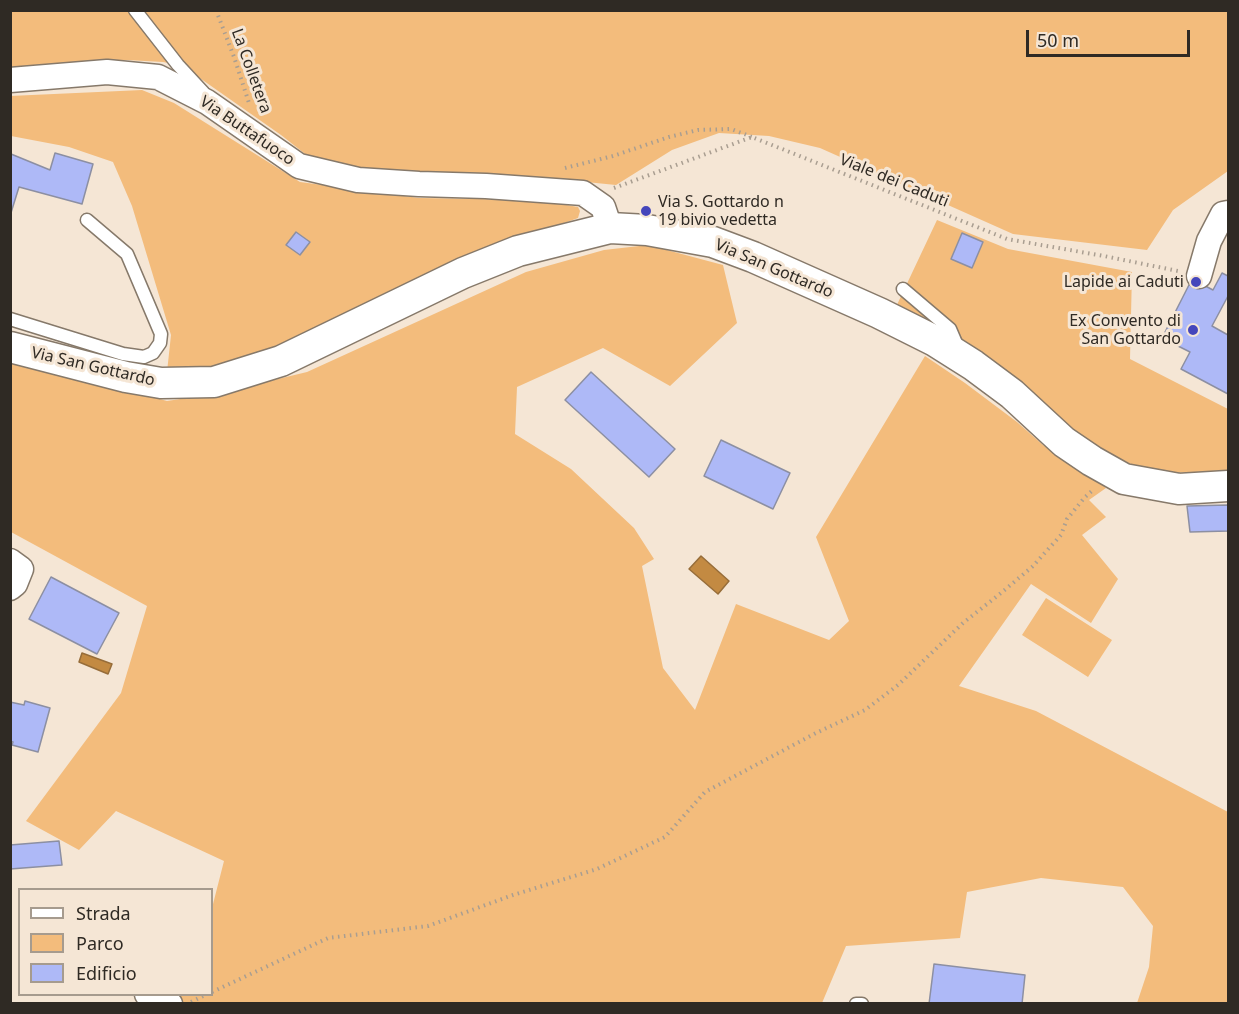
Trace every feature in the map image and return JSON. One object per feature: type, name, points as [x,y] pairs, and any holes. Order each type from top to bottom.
[{"type":"street","name":"Via Buttafuoco","points":[[10,80],[107,72],[158,77],[218,108],[299,166],[358,180],[583,193],[588,197]]},
{"type":"street","points":[[588,197],[603,207],[610,228]]},
{"type":"street","points":[[1199,276],[1209,241],[1223,214],[1228,213]]},
{"type":"street","name":"Via San Gottardo","points":[[10,347],[126,377],[161,383],[214,382],[281,361],[463,273],[518,251],[610,228],[647,230],[713,242],[753,257],[879,313],[935,341],[1012,394],[1064,442],[1124,479],[1179,489],[1228,486]]},
{"type":"street","points":[[10,561],[21,569],[15,584],[10,588]]},
{"type":"street","points":[[152,996],[170,1004]]},
{"type":"lane","points":[[135,10],[178,65],[218,108]]},
{"type":"lane","points":[[10,320],[123,354],[144,357],[153,352],[160,343],[161,334],[127,254],[87,220]]},
{"type":"lane","points":[[903,289],[950,329],[956,343],[952,352]]},
{"type":"lane","points":[[856,1004],[862,1004]]},
{"type":"path","name":"La Colletera","points":[[216,10],[262,140]]},
{"type":"path","name":"Viale dei Caduti","points":[[555,170],[613,156],[698,130],[731,129],[1007,238],[1199,276]]},
{"type":"path","points":[[588,197],[752,137]]},
{"type":"path","points":[[213,992],[328,938],[428,926],[513,895],[597,869],[665,837],[705,792],[816,733],[865,710],[898,685],[963,623],[1032,567],[1061,535],[1066,519],[1085,497]]},
{"type":"path","points":[[188,1004],[203,996]]},
{"type":"green space","points":[[10,11],[1228,11],[1228,171],[1173,210],[1147,250],[1013,234],[820,148],[769,136],[719,133],[672,150],[616,185],[526,176],[352,171],[309,157],[281,135],[178,65],[127,60],[11,72]]},
{"type":"green space","points":[[142,90],[174,103],[300,182],[419,198],[539,200],[578,207],[580,211],[578,218],[515,238],[275,352],[216,373],[167,372],[171,335],[132,206],[113,162],[69,147],[11,136],[10,96]]},
{"type":"green space","points":[[937,220],[1008,249],[1132,272],[1130,359],[1228,409],[1228,474],[1143,470],[1068,433],[895,309]]},
{"type":"green space","points":[[648,245],[723,265],[737,323],[670,386],[603,348],[517,387],[515,434],[571,469],[634,528],[654,559],[642,566],[663,668],[695,710],[736,604],[829,640],[849,621],[816,537],[925,356],[1017,422],[1043,445],[1106,488],[1089,500],[1106,517],[1082,535],[1118,579],[1091,623],[1031,584],[959,686],[1036,711],[1228,812],[1228,1003],[1137,1003],[1149,967],[1153,926],[1123,887],[1041,878],[967,892],[960,938],[846,946],[822,1003],[161,1003],[162,996],[213,996],[213,904],[224,861],[116,811],[79,850],[26,821],[121,693],[147,606],[11,532],[10,358],[167,401],[220,393],[307,372],[526,272],[604,250]]},
{"type":"green space","points":[[1046,598],[1112,640],[1088,677],[1022,635]]},
{"type":"shaded area","points":[[701,556],[729,581],[718,594],[689,569]]},
{"type":"shaded area","points":[[82,653],[112,664],[108,674],[79,662]]},
{"type":"building","points":[[55,153],[93,164],[82,204],[19,187],[10,216],[11,154],[50,170]]},
{"type":"building","points":[[296,232],[310,242],[300,255],[286,245]]},
{"type":"building","points":[[962,233],[983,242],[972,268],[951,259]]},
{"type":"building","name":"Ex Convento di San Gottardo","points":[[1222,273],[1228,276],[1228,296],[1212,326],[1228,335],[1228,394],[1181,369],[1190,352],[1162,338],[1192,279],[1213,290]]},
{"type":"building","points":[[591,372],[675,449],[649,477],[565,400]]},
{"type":"building","points":[[721,440],[790,473],[773,509],[704,476]]},
{"type":"building","points":[[1228,505],[1228,531],[1190,532],[1187,506]]},
{"type":"building","points":[[51,577],[119,613],[97,654],[29,619]]},
{"type":"building","points":[[25,701],[50,708],[38,752],[12,745],[13,742],[10,741],[10,702],[24,705]]},
{"type":"building","points":[[59,841],[62,865],[10,869],[10,845]]},
{"type":"building","points":[[934,964],[1025,975],[1022,1004],[929,1004]]},
{"type":"place","name":"Via S. Gottardo n 19 bivio vedetta","points":[[646,211]]},
{"type":"place","name":"Lapide ai Caduti","points":[[1196,282]]},
{"type":"place","name":"Ex Convento di San Gottardo","points":[[1193,330]]}]
